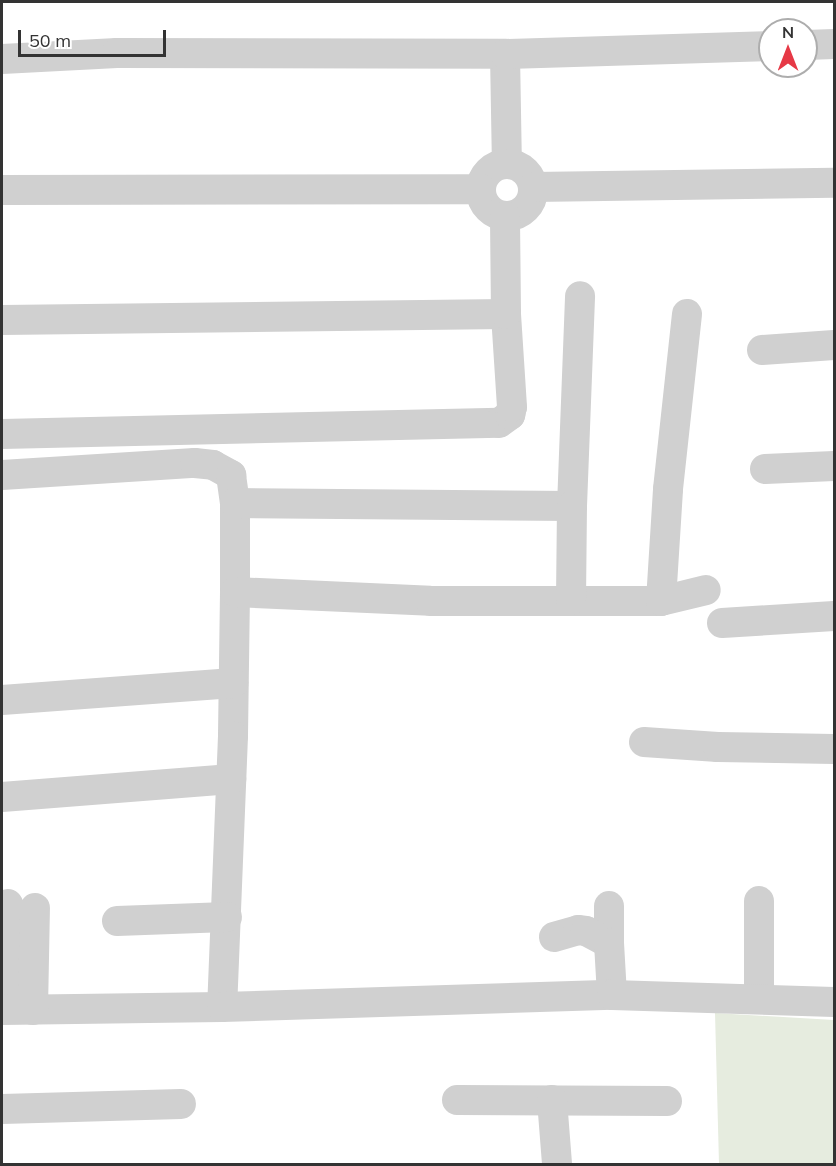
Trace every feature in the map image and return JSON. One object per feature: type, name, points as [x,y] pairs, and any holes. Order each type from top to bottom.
[{"type":"street","points":[[818,45],[834,44]]},
{"type":"street","points":[[2,59],[117,53],[505,54],[758,46]]},
{"type":"street","points":[[505,54],[507,164]]},
{"type":"street","points":[[507,164],[521,168],[531,179],[533,187],[532,198],[526,208],[516,214],[505,216],[487,207],[481,189],[489,171],[507,164]]},
{"type":"street","points":[[533,187],[834,183]]},
{"type":"street","points":[[2,190],[481,189]]},
{"type":"street","points":[[2,434],[499,423],[510,415],[512,407],[506,314],[505,216]]},
{"type":"street","points":[[571,600],[580,296]]},
{"type":"street","points":[[2,320],[506,314]]},
{"type":"street","points":[[661,601],[668,489],[687,314]]},
{"type":"street","points":[[762,350],[834,345]]},
{"type":"street","points":[[2,475],[195,463],[213,465],[231,475],[235,503],[235,592],[227,917],[222,1007]]},
{"type":"street","points":[[765,470],[834,466]]},
{"type":"street","points":[[235,503],[573,507]]},
{"type":"street","points":[[235,592],[429,601],[661,601],[706,590]]},
{"type":"street","points":[[722,623],[834,616]]},
{"type":"street","points":[[2,700],[233,683]]},
{"type":"street","points":[[644,742],[718,747],[834,749]]},
{"type":"street","points":[[2,797],[231,779]]},
{"type":"street","points":[[759,901],[759,998]]},
{"type":"street","points":[[22,906],[16,1010],[222,1007],[612,995],[834,1002]]},
{"type":"street","points":[[609,906],[612,995]]},
{"type":"street","points":[[117,921],[227,917]]},
{"type":"street","points":[[554,937],[578,930],[586,931],[609,943]]},
{"type":"street","points":[[457,1100],[668,1101]]},
{"type":"street","points":[[552,1100],[557,1164]]},
{"type":"street","points":[[2,1109],[181,1104]]},
{"type":"shaded area","points":[[715,1013],[834,1020],[834,1164],[719,1164]]}]
